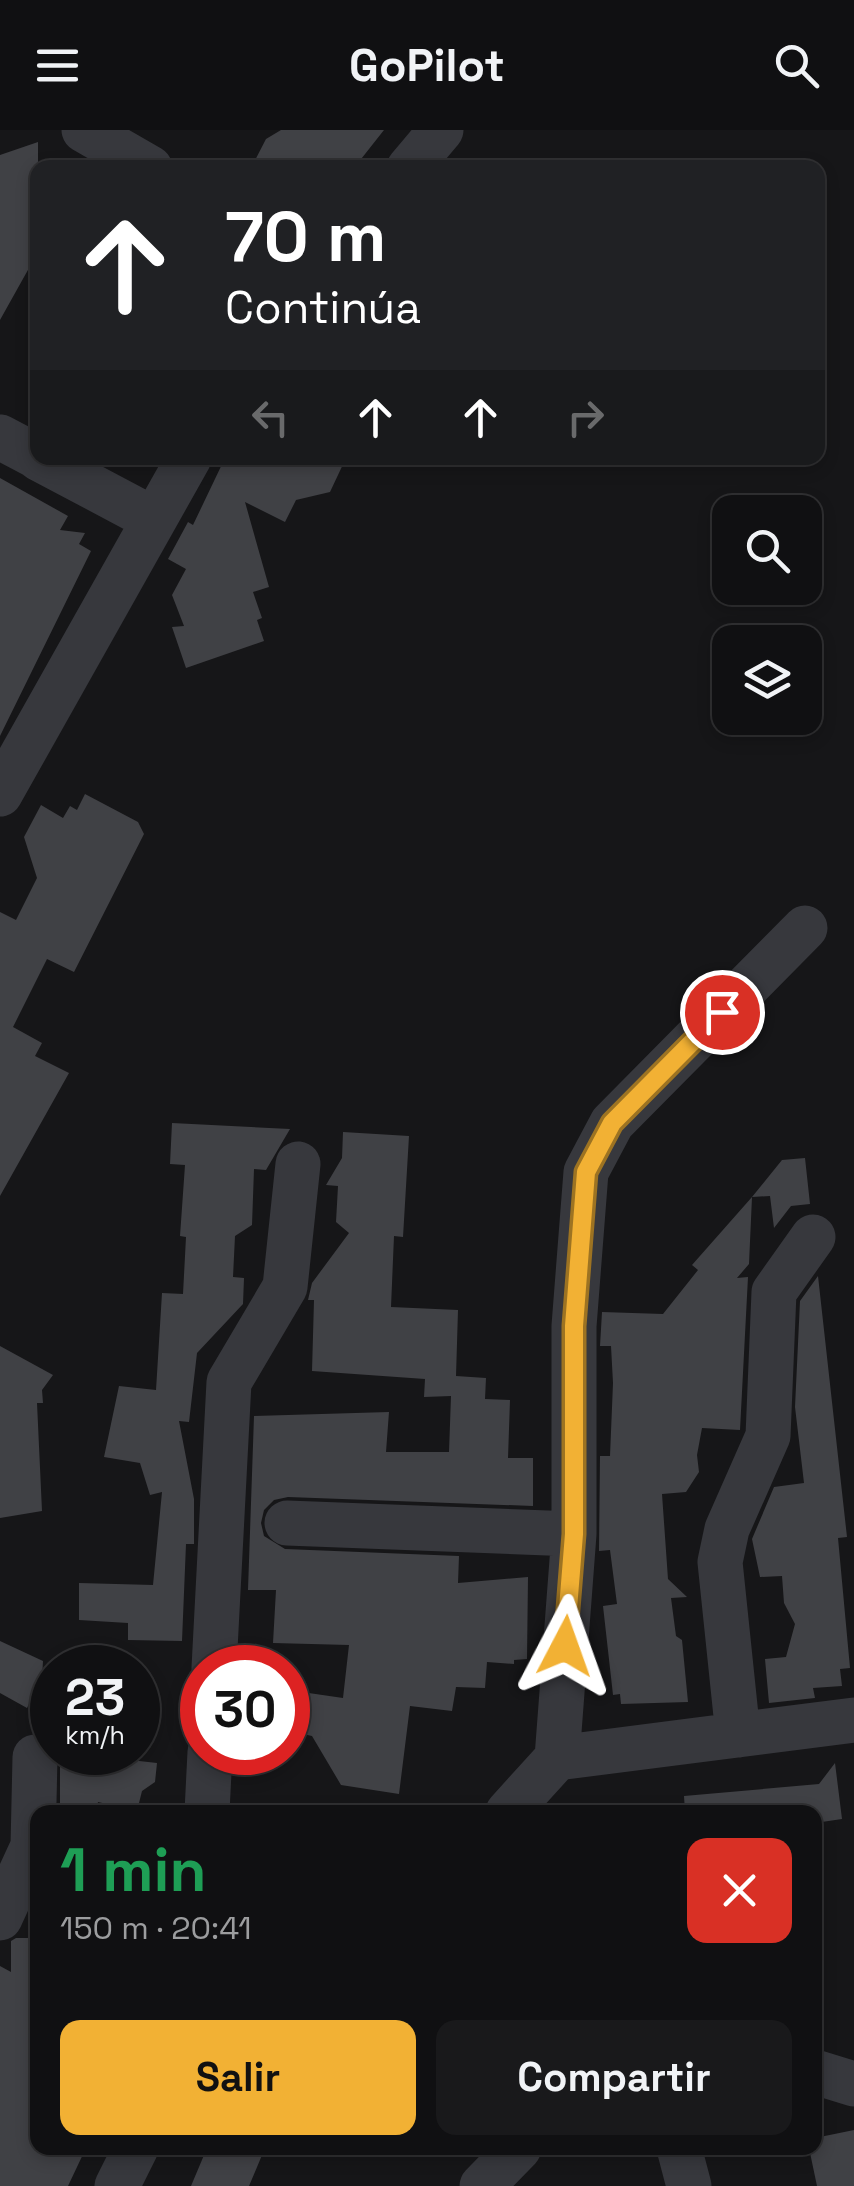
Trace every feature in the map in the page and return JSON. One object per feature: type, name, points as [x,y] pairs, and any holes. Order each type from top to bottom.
[{"type":"street","points":[[84,130],[136,160]]},
{"type":"street","points":[[416,160],[441,130]]},
{"type":"street","points":[[0,437],[30,453]]},
{"type":"street","points":[[53,465],[153,518]]},
{"type":"street","points":[[0,794],[185,465]]},
{"type":"street","points":[[514,1805],[557,1758],[574,1534],[574,1326],[586,1172],[612,1123],[805,928]]},
{"type":"street","points":[[215,1645],[229,1382],[284,1288],[298,1164]]},
{"type":"street","points":[[738,1736],[720,1562],[727,1528],[768,1436],[774,1292],[813,1237]]},
{"type":"street","points":[[287,1523],[574,1534]]},
{"type":"street","points":[[557,1758],[854,1720]]},
{"type":"street","points":[[34,1805],[35,1775]]},
{"type":"street","points":[[207,1805],[209,1775]]},
{"type":"street","points":[[0,1918],[30,1853]]},
{"type":"street","points":[[822,2074],[854,2084]]},
{"type":"street","points":[[117,2186],[132,2155]]},
{"type":"street","points":[[482,2186],[512,2155]]},
{"type":"street","points":[[681,2155],[688,2186]]},
{"type":"building","points":[[281,130],[384,130],[360,160],[255,160],[266,139]]},
{"type":"building","points":[[38,142],[38,160],[30,160],[30,266],[0,320],[0,155]]},
{"type":"building","points":[[222,465],[343,465],[330,492],[296,500],[285,522],[245,502],[269,587],[253,592],[262,618],[257,620],[264,641],[186,668],[172,627],[184,626],[172,595],[186,569],[168,559],[188,522],[193,525]]},
{"type":"building","points":[[0,478],[68,516],[60,530],[85,533],[79,544],[91,551],[0,736]]},
{"type":"building","points":[[85,794],[138,822],[144,834],[74,972],[47,959],[13,1027],[42,1043],[35,1056],[69,1073],[0,1196],[0,912],[16,920],[37,878],[24,837],[41,805],[63,818],[70,806],[77,810]]},
{"type":"building","points":[[172,1123],[290,1129],[266,1170],[254,1169],[252,1225],[235,1236],[233,1277],[244,1278],[243,1304],[197,1353],[189,1422],[179,1421],[194,1499],[194,1544],[186,1544],[182,1641],[128,1640],[128,1623],[79,1620],[79,1583],[153,1585],[162,1492],[150,1495],[140,1463],[104,1457],[119,1386],[156,1390],[162,1293],[183,1294],[186,1237],[180,1236],[185,1165],[170,1164]]},
{"type":"building","points":[[343,1132],[409,1136],[403,1237],[394,1236],[391,1307],[458,1310],[456,1376],[486,1378],[485,1399],[510,1400],[508,1458],[533,1458],[533,1506],[288,1497],[274,1500],[264,1510],[264,1536],[285,1549],[459,1556],[458,1583],[528,1577],[527,1659],[514,1660],[514,1664],[487,1662],[485,1688],[456,1687],[452,1711],[410,1706],[399,1794],[341,1785],[310,1736],[310,1693],[343,1698],[349,1645],[273,1643],[276,1590],[248,1590],[254,1416],[389,1412],[386,1452],[449,1452],[451,1396],[424,1397],[425,1379],[312,1371],[314,1300],[308,1300],[312,1283],[349,1233],[336,1222],[338,1186],[326,1185],[342,1158]]},
{"type":"building","points":[[805,1158],[810,1204],[791,1206],[774,1228],[770,1196],[752,1197],[782,1160]]},
{"type":"building","points":[[752,1197],[749,1264],[737,1278],[748,1277],[740,1430],[702,1428],[697,1455],[699,1472],[686,1492],[662,1494],[668,1579],[687,1597],[671,1598],[676,1636],[682,1640],[688,1702],[621,1704],[620,1694],[613,1695],[603,1606],[617,1604],[610,1550],[599,1551],[600,1456],[610,1456],[613,1383],[611,1346],[600,1346],[602,1312],[663,1314],[698,1270],[692,1265]]},
{"type":"building","points":[[818,1276],[847,1537],[838,1538],[850,1668],[840,1669],[842,1686],[813,1688],[815,1698],[769,1703],[765,1659],[786,1657],[795,1624],[784,1603],[782,1576],[760,1577],[752,1539],[774,1487],[804,1483],[795,1407],[800,1301]]},
{"type":"building","points":[[0,1346],[53,1375],[42,1390],[43,1403],[37,1403],[42,1511],[0,1518]]},
{"type":"building","points":[[0,1641],[30,1655],[30,1702],[27,1708],[0,1693]]},
{"type":"building","points":[[835,1763],[842,1819],[822,1822],[822,1805],[685,1805],[684,1796],[819,1784]]},
{"type":"building","points":[[60,1775],[156,1775],[155,1782],[142,1791],[138,1805],[60,1805]]},
{"type":"building","points":[[30,1938],[30,2155],[83,2155],[68,2186],[0,2186],[0,1966],[11,1972],[11,1941]]},
{"type":"building","points":[[854,2130],[854,2186],[817,2186],[810,2155],[822,2155],[822,2137]]},
{"type":"building","points":[[204,2155],[262,2155],[249,2186],[191,2186]]},
{"type":"route","points":[[565,1646],[574,1534],[574,1326],[586,1172],[612,1123],[722,1012]]}]
